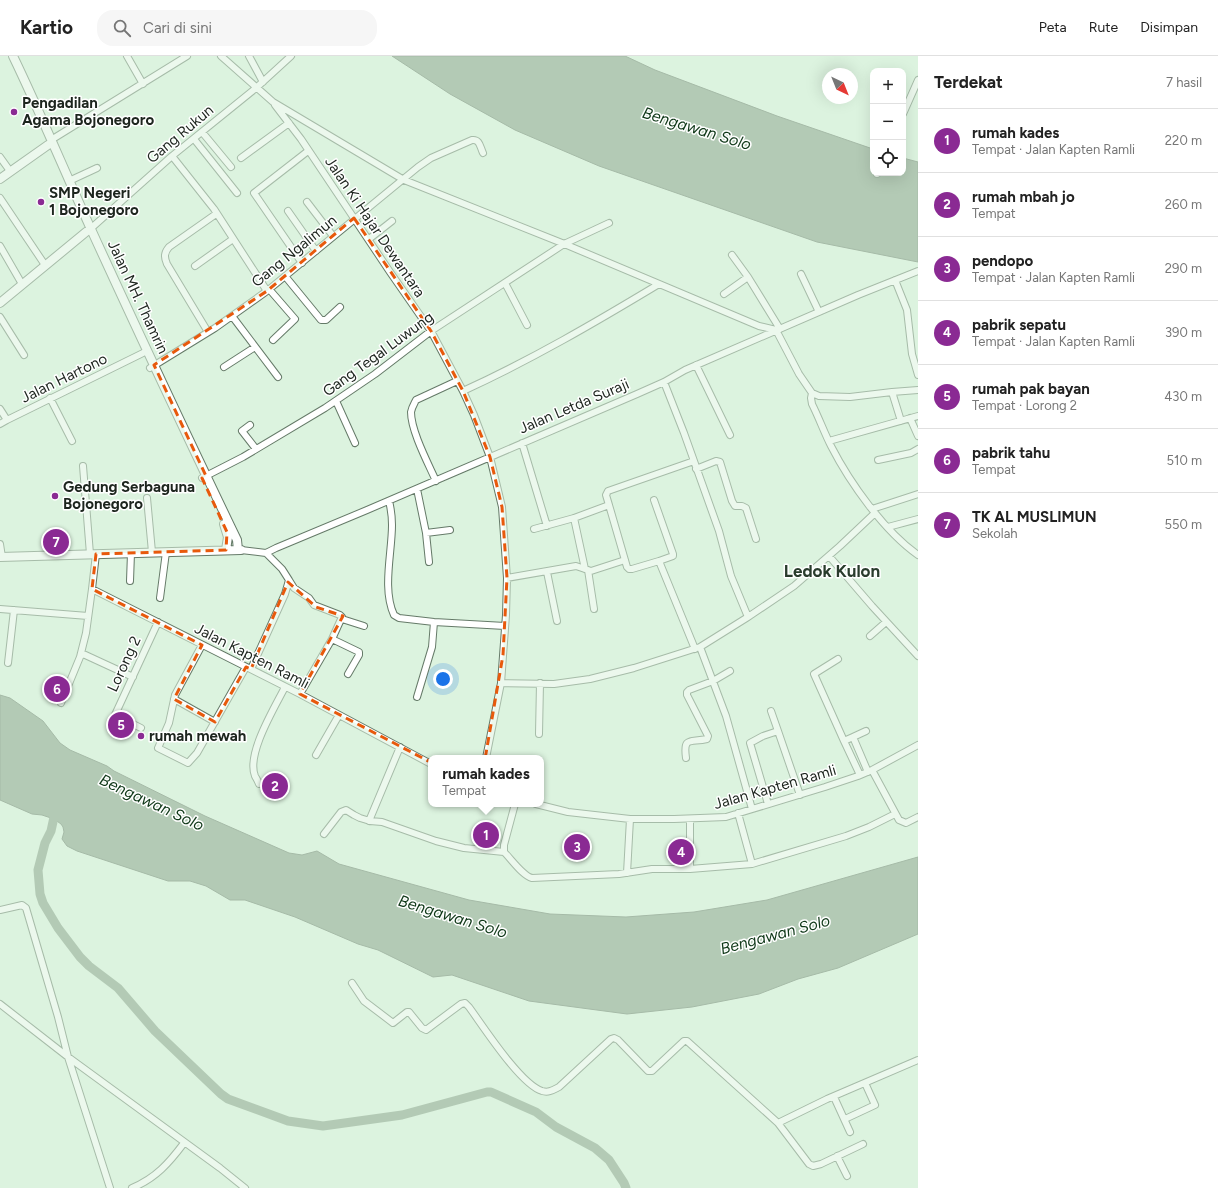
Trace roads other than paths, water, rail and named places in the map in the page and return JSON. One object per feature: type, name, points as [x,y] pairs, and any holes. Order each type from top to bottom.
[{"type":"main road","name":"Jalan MH. Thamrin","points":[[7,56],[36,110]]},
{"type":"main road","name":"Jalan MH. Thamrin","points":[[12,56],[69,181],[88,230],[204,477],[228,535],[238,543],[239,550]]},
{"type":"main road","name":"Jalan MH. Thamrin","points":[[51,143],[143,353],[152,367]]},
{"type":"main road","points":[[0,178],[51,143]]},
{"type":"main road","points":[[0,303],[88,230]]},
{"type":"main road","name":"Jalan MH. Thamrin","points":[[226,550],[231,538]]},
{"type":"main road","points":[[1,557],[239,550]]},
{"type":"street","points":[[127,56],[143,84]]},
{"type":"street","points":[[51,143],[186,56]]},
{"type":"street","points":[[221,56],[273,102],[404,180],[564,244],[759,326],[778,330]]},
{"type":"street","points":[[249,56],[263,82]]},
{"type":"street","name":"Gang Rukun","points":[[88,230],[172,156],[263,82],[291,56]]},
{"type":"street","points":[[906,107],[918,80]]},
{"type":"street","name":"Jalan Ki Hajar Dewantara","points":[[273,102],[289,123],[431,331],[463,391],[490,457],[502,507],[507,578],[501,682],[487,755]]},
{"type":"street","points":[[241,158],[289,123]]},
{"type":"street","points":[[202,132],[231,167]]},
{"type":"street","points":[[194,139],[237,192]]},
{"type":"street","name":"Gang Ngalimun","points":[[152,367],[208,332],[268,290],[354,218],[431,158],[472,140],[476,140],[478,142],[483,153]]},
{"type":"street","points":[[302,263],[254,193],[308,151]]},
{"type":"street","points":[[172,156],[216,214],[268,290],[295,319],[273,340]]},
{"type":"street","points":[[0,157],[10,171]]},
{"type":"street","points":[[69,181],[97,168]]},
{"type":"street","points":[[0,198],[45,265]]},
{"type":"street","points":[[307,202],[333,236]]},
{"type":"street","points":[[288,211],[316,251]]},
{"type":"street","points":[[208,332],[167,264],[165,252],[169,247],[216,214]]},
{"type":"street","points":[[369,239],[392,221]]},
{"type":"street","name":"Gang Tegal Luwung","points":[[204,477],[256,449],[336,401],[375,374],[431,331],[564,244],[609,222]]},
{"type":"street","points":[[195,266],[233,239]]},
{"type":"street","points":[[0,246],[22,284]]},
{"type":"street","points":[[732,255],[748,277],[778,330],[799,374],[812,394],[812,404],[829,441],[854,484],[873,511],[905,546],[918,555]]},
{"type":"street","name":"Jalan Letda Suraji","points":[[239,550],[268,552],[664,382],[696,365],[918,271]]},
{"type":"street","points":[[801,274],[819,312]]},
{"type":"street","points":[[285,276],[321,320],[326,320],[340,307]]},
{"type":"street","points":[[724,294],[748,277]]},
{"type":"street","points":[[895,280],[907,310],[912,354],[918,375]]},
{"type":"street","points":[[505,283],[527,325]]},
{"type":"street","points":[[463,391],[498,375],[576,333],[660,284]]},
{"type":"street","points":[[232,316],[278,377]]},
{"type":"street","points":[[0,317],[24,355]]},
{"type":"street","points":[[224,367],[255,347]]},
{"type":"street","name":"Jalan Hartono","points":[[0,424],[143,353]]},
{"type":"street","points":[[696,365],[730,435]]},
{"type":"street","points":[[436,481],[415,433],[411,412],[416,400],[457,381]]},
{"type":"street","points":[[664,382],[719,531],[730,576],[748,617]]},
{"type":"street","points":[[812,394],[819,396],[850,397],[918,390]]},
{"type":"street","points":[[892,392],[901,420]]},
{"type":"street","points":[[50,398],[72,441]]},
{"type":"street","points":[[336,401],[355,443]]},
{"type":"street","points":[[0,409],[7,420]]},
{"type":"street","points":[[829,441],[918,416]]},
{"type":"street","points":[[910,418],[918,436]]},
{"type":"street","points":[[250,425],[242,431],[256,449]]},
{"type":"street","points":[[522,443],[547,526]]},
{"type":"street","points":[[878,460],[911,453],[918,449]]},
{"type":"street","points":[[654,500],[673,554],[670,558],[629,569],[606,495],[608,491],[694,461]]},
{"type":"street","points":[[696,469],[716,461],[720,462],[732,502],[736,506],[746,508],[756,539]]},
{"type":"street","points":[[61,703],[81,653],[92,589],[93,554],[82,466]]},
{"type":"street","points":[[417,489],[426,533],[429,562]]},
{"type":"street","points":[[501,682],[540,684],[567,682],[634,668],[697,648],[748,617],[794,586],[829,556],[873,511],[918,494]]},
{"type":"street","points":[[147,498],[152,552]]},
{"type":"street","points":[[389,501],[392,514],[389,599],[392,612],[396,617],[434,622],[505,626]]},
{"type":"street","points":[[534,529],[574,518],[609,505]]},
{"type":"street","points":[[574,518],[587,570],[594,609]]},
{"type":"street","points":[[888,527],[918,520]]},
{"type":"street","points":[[426,533],[450,530]]},
{"type":"street","points":[[0,544],[1,557]]},
{"type":"street","points":[[160,598],[166,552]]},
{"type":"street","points":[[268,552],[282,569],[294,588],[310,598],[314,606],[340,615],[342,619],[364,626]]},
{"type":"street","points":[[130,581],[132,553]]},
{"type":"street","points":[[829,556],[886,622],[918,656]]},
{"type":"street","points":[[507,578],[576,566],[591,571],[625,560]]},
{"type":"street","points":[[659,561],[697,648],[713,680],[726,716],[752,809]]},
{"type":"street","points":[[547,572],[557,621]]},
{"type":"street","points":[[202,645],[180,683],[174,699],[169,723],[158,748],[188,763],[197,753],[249,668],[285,594],[289,580]]},
{"type":"street","name":"Jalan Kapten Ramli","points":[[92,589],[300,694],[428,762]]},
{"type":"street","points":[[0,609],[88,616]]},
{"type":"street","points":[[8,663],[14,610]]},
{"type":"street","points":[[300,694],[332,640],[342,619]]},
{"type":"street","name":"Lorong 2","points":[[140,728],[115,716],[158,622]]},
{"type":"street","points":[[418,697],[430,653],[434,633],[434,622]]},
{"type":"street","points":[[870,636],[886,622]]},
{"type":"street","points":[[332,640],[359,652],[360,654],[348,674]]},
{"type":"street","points":[[81,653],[133,677]]},
{"type":"street","points":[[838,659],[814,674],[860,775]]},
{"type":"street","points":[[686,758],[684,747],[686,744],[707,739],[708,736],[687,695],[687,692],[730,671]]},
{"type":"street","points":[[539,734],[540,684]]},
{"type":"street","points":[[260,784],[254,775],[257,744],[285,687]]},
{"type":"street","points":[[174,699],[215,722]]},
{"type":"street","points":[[771,711],[800,795]]},
{"type":"street","points":[[316,755],[340,715]]},
{"type":"street","points":[[768,804],[750,742],[778,731]]},
{"type":"street","points":[[844,741],[866,731]]},
{"type":"street","points":[[853,737],[870,771],[899,820],[904,822],[918,817]]},
{"type":"street","name":"Jalan Kapten Ramli","points":[[544,806],[568,812],[630,819],[719,818],[800,795],[860,775],[918,745]]},
{"type":"street","points":[[369,821],[400,747]]},
{"type":"street","points":[[504,852],[504,845],[514,807]]},
{"type":"street","points":[[324,834],[341,812],[346,810],[369,821],[382,822],[424,837],[464,848],[504,852],[512,859],[525,876],[532,878],[627,873],[652,869],[690,870],[752,864],[846,836],[869,827],[895,814]]},
{"type":"street","points":[[738,813],[752,864]]},
{"type":"street","points":[[627,873],[630,819]]},
{"type":"street","points":[[690,819],[690,870]]},
{"type":"street","points":[[0,910],[22,905],[25,906],[58,1017],[68,1057],[110,1188]]},
{"type":"street","points":[[352,983],[364,1001],[393,1023],[409,1012],[422,1028],[426,1030],[461,1004],[465,1004],[469,1007],[502,1054],[536,1088],[543,1092],[551,1092],[559,1087],[611,1039],[614,1038],[618,1040],[648,1071],[652,1071],[684,1041],[688,1041],[778,1123],[811,1165],[821,1164],[863,1144]]},
{"type":"street","points":[[0,1004],[68,1057],[135,1105],[245,1188]]},
{"type":"street","points":[[778,1123],[918,1060]]},
{"type":"street","points":[[845,1119],[874,1105],[866,1083]]},
{"type":"street","points":[[834,1097],[850,1132]]},
{"type":"street","points":[[132,1188],[154,1176],[184,1143]]},
{"type":"street","points":[[837,1156],[846,1176]]},
{"type":"water","name":"Bengawan Solo","points":[[392,56],[625,56],[655,70],[777,116],[870,148],[870,176],[906,176],[906,159],[918,162],[918,262],[817,242],[599,166],[515,130],[450,94]]},
{"type":"water","name":"Bengawan Solo","points":[[0,695],[10,698],[43,721],[60,743],[70,750],[107,766],[114,771],[205,816],[289,853],[302,855],[317,851],[339,864],[469,900],[550,914],[626,917],[694,912],[767,900],[918,857],[918,934],[838,968],[798,979],[759,994],[692,1007],[627,1014],[529,1001],[452,975],[433,977],[378,950],[358,944],[295,917],[245,900],[230,900],[206,886],[190,881],[168,881],[77,851],[67,846],[62,839],[64,832],[63,827],[54,819],[42,815],[32,814],[0,800]]},
{"type":"waterway","points":[[56,808],[51,831],[45,843],[38,870],[40,894],[43,903],[58,928],[80,957],[89,966],[118,988],[155,1031],[228,1099],[288,1121],[323,1126],[402,1115],[491,1092],[536,1112],[556,1127],[595,1148],[609,1160],[626,1188]]},
{"type":"place","name":"Pengadilan Agama Bojonegoro","points":[[14,112]]},
{"type":"place","name":"SMP Negeri 1 Bojonegoro","points":[[41,202]]},
{"type":"place","name":"Gedung Serbaguna Bojonegoro","points":[[55,496]]},
{"type":"place","name":"TK AL MUSLIMUN","points":[[56,542]]},
{"type":"place","name":"pabrik tahu","points":[[57,689]]},
{"type":"place","name":"rumah pak bayan","points":[[121,725]]},
{"type":"place","name":"rumah mewah","points":[[141,736]]},
{"type":"place","name":"rumah mbah jo","points":[[275,786]]},
{"type":"place","name":"rumah kades","points":[[486,835]]},
{"type":"place","name":"pendopo","points":[[577,847]]},
{"type":"place","name":"pabrik sepatu","points":[[681,852]]},
{"type":"district","name":"Ledok Kulon","points":[[832,571]]}]
